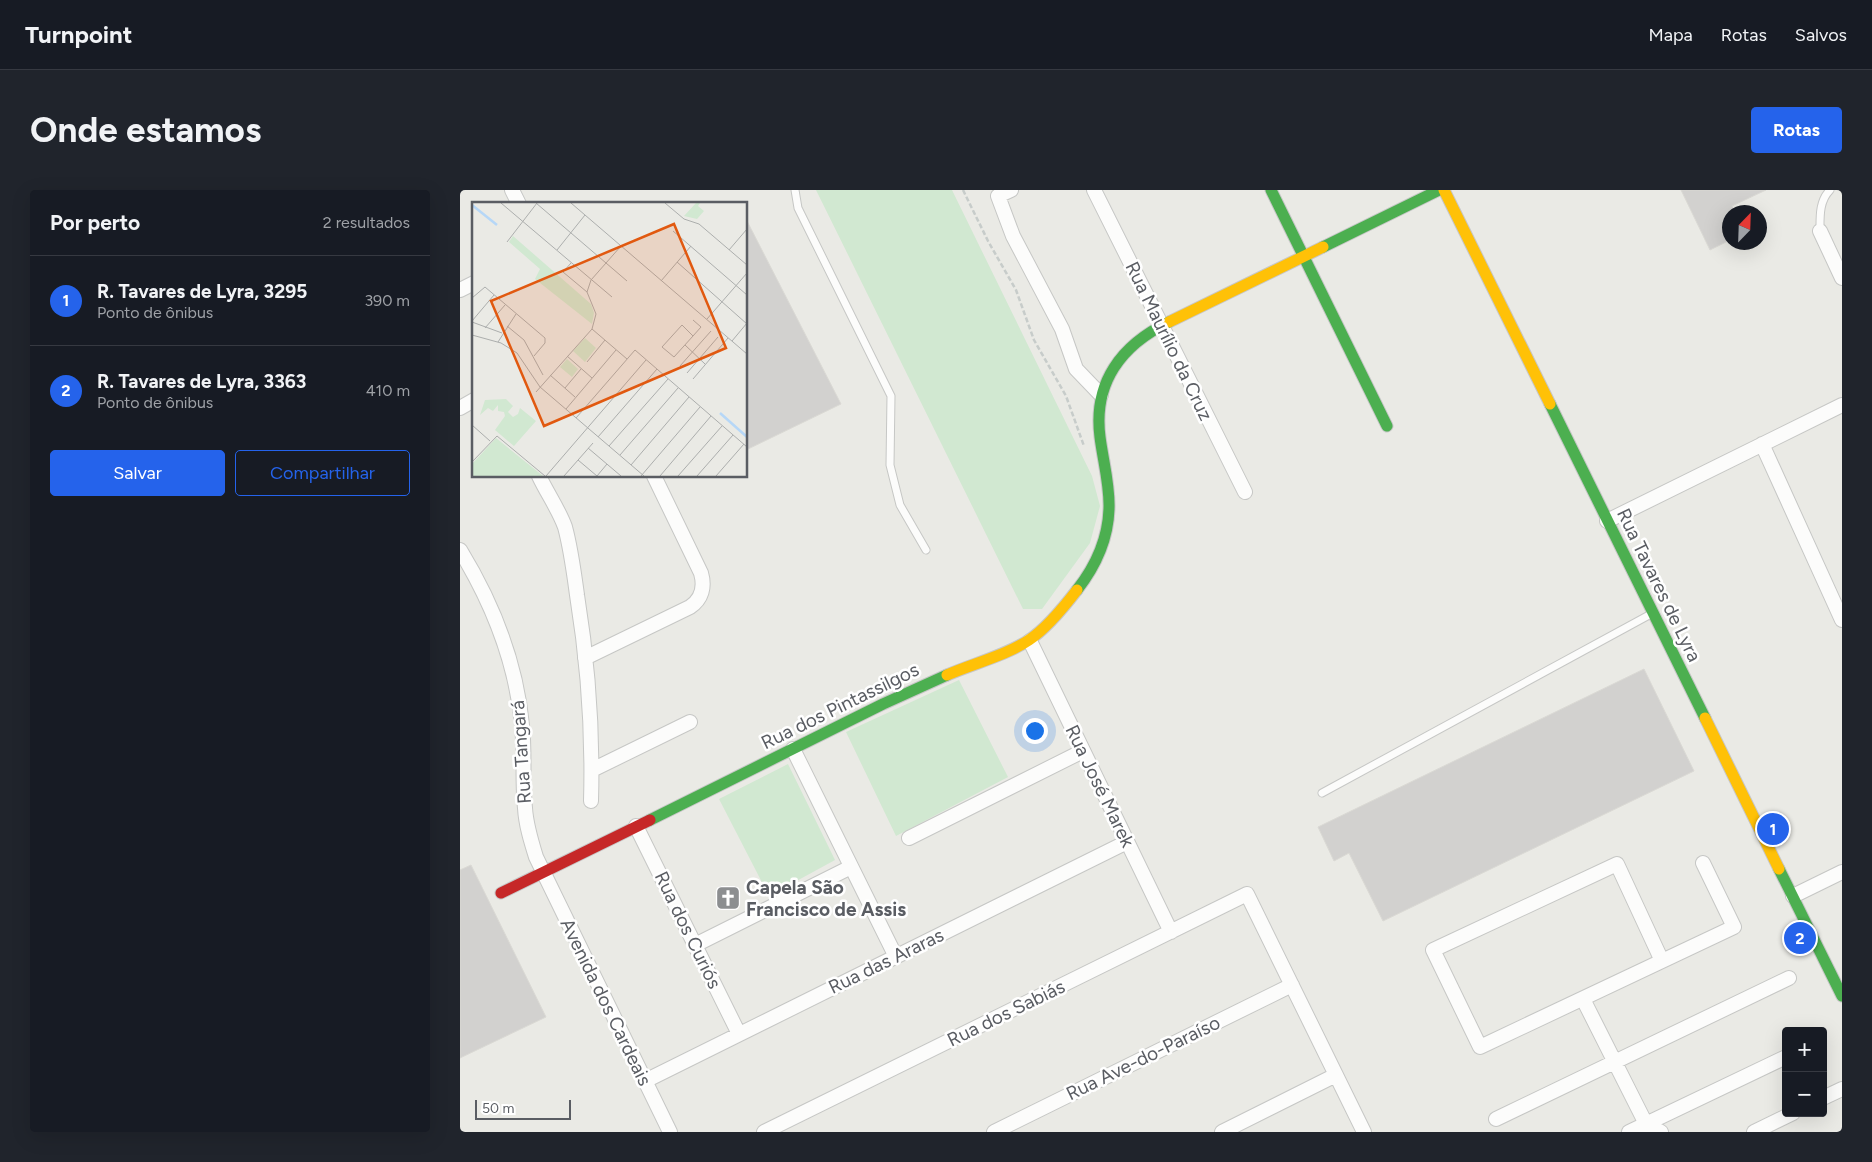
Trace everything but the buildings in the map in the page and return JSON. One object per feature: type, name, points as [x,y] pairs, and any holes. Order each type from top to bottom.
[{"type":"street","points":[[512,190],[518,202]]},
{"type":"street","points":[[1011,190],[998,196],[1013,236],[1062,329],[1076,369],[1101,395]]},
{"type":"street","name":"Rua Maurílio da Cruz","points":[[1094,190],[1245,492]]},
{"type":"street","points":[[1271,190],[1387,426]]},
{"type":"street","name":"Rua dos Pintassilgos","points":[[501,893],[932,680],[1030,641],[1072,597],[1099,555],[1105,537],[1109,511],[1098,428],[1098,411],[1101,395],[1109,374],[1133,346],[1161,326],[1439,190]]},
{"type":"street","name":"Rua Tavares de Lyra","points":[[1444,190],[1842,996]]},
{"type":"street","points":[[1820,231],[1842,278]]},
{"type":"street","points":[[460,290],[472,285]]},
{"type":"street","points":[[460,408],[472,401]]},
{"type":"street","points":[[1607,521],[1842,405]]},
{"type":"street","points":[[1762,444],[1842,620]]},
{"type":"street","points":[[540,478],[564,527],[581,615],[590,705],[591,800]]},
{"type":"street","points":[[585,658],[690,607],[698,600],[703,591],[704,585],[701,573],[655,478]]},
{"type":"street","name":"Rua Tangará","points":[[460,550],[480,584],[495,618],[512,670],[522,724],[527,824],[533,849],[542,872]]},
{"type":"street","name":"Rua José Marek","points":[[1030,641],[1171,932]]},
{"type":"street","points":[[592,770],[690,722]]},
{"type":"street","points":[[793,749],[896,957]]},
{"type":"street","points":[[909,838],[1084,751]]},
{"type":"street","name":"Rua dos Curiós","points":[[636,826],[739,1034]]},
{"type":"street","name":"Rua das Araras","points":[[645,1081],[1128,842]]},
{"type":"street","points":[[1662,961],[1617,864],[1433,950],[1480,1047],[1734,927],[1703,863]]},
{"type":"street","points":[[695,944],[851,867]]},
{"type":"street","name":"Avenida dos Cardeais","points":[[542,872],[670,1132]]},
{"type":"street","points":[[1793,896],[1842,872]]},
{"type":"street","name":"Rua dos Sabiás","points":[[764,1132],[1247,894],[1292,985]]},
{"type":"street","points":[[1496,1119],[1789,978]]},
{"type":"street","points":[[1292,985],[1364,1132]]},
{"type":"street","name":"Rua Ave-do-Paraíso","points":[[994,1132],[1292,985]]},
{"type":"street","points":[[1583,999],[1645,1128]]},
{"type":"street","points":[[1629,1132],[1645,1128],[1782,1058]]},
{"type":"street","points":[[1222,1132],[1336,1075]]},
{"type":"street","points":[[1827,1096],[1842,1089]]},
{"type":"street","points":[[1754,1132],[1785,1117]]},
{"type":"street","points":[[1645,1128],[1661,1132]]},
{"type":"lane","points":[[795,190],[798,208],[891,396],[890,466],[900,505],[926,550]]},
{"type":"lane","points":[[1820,231],[1820,210],[1830,190]]},
{"type":"lane","points":[[1322,793],[1653,612]]},
{"type":"path","points":[[964,190],[988,241],[1016,290],[1034,340],[1066,396],[1086,452]]},
{"type":"green space","points":[[816,190],[952,190],[1092,476],[1100,506],[1090,543],[1042,609],[1023,609]]},
{"type":"green space","points":[[959,680],[1008,777],[896,836],[846,732]]},
{"type":"green space","points":[[788,764],[835,860],[769,896],[719,799]]},
{"type":"traffic: fast","points":[[1271,190],[1387,426]]},
{"type":"traffic: fast","points":[[1323,247],[1439,190]]},
{"type":"traffic: fast","points":[[1077,590],[1095,562],[1103,542],[1108,520],[1108,491],[1099,417],[1101,399],[1106,383],[1124,354],[1152,331],[1169,322]]},
{"type":"traffic: fast","points":[[1550,404],[1705,718]]},
{"type":"traffic: fast","points":[[650,820],[883,704],[947,675]]},
{"type":"traffic: fast","points":[[1779,869],[1842,996]]},
{"type":"traffic: slow","points":[[1444,190],[1550,404]]},
{"type":"traffic: slow","points":[[1169,322],[1323,247]]},
{"type":"traffic: slow","points":[[947,675],[1000,655],[1029,640],[1049,623],[1077,590]]},
{"type":"traffic: slow","points":[[1705,718],[1779,869]]},
{"type":"traffic: jam","points":[[501,893],[650,820]]},
{"type":"place","name":"R. Tavares de Lyra, 3295","points":[[1773,829]]},
{"type":"place","name":"Capela São Francisco de Assis","points":[[728,898]]},
{"type":"place","name":"R. Tavares de Lyra, 3363","points":[[1800,938]]}]
